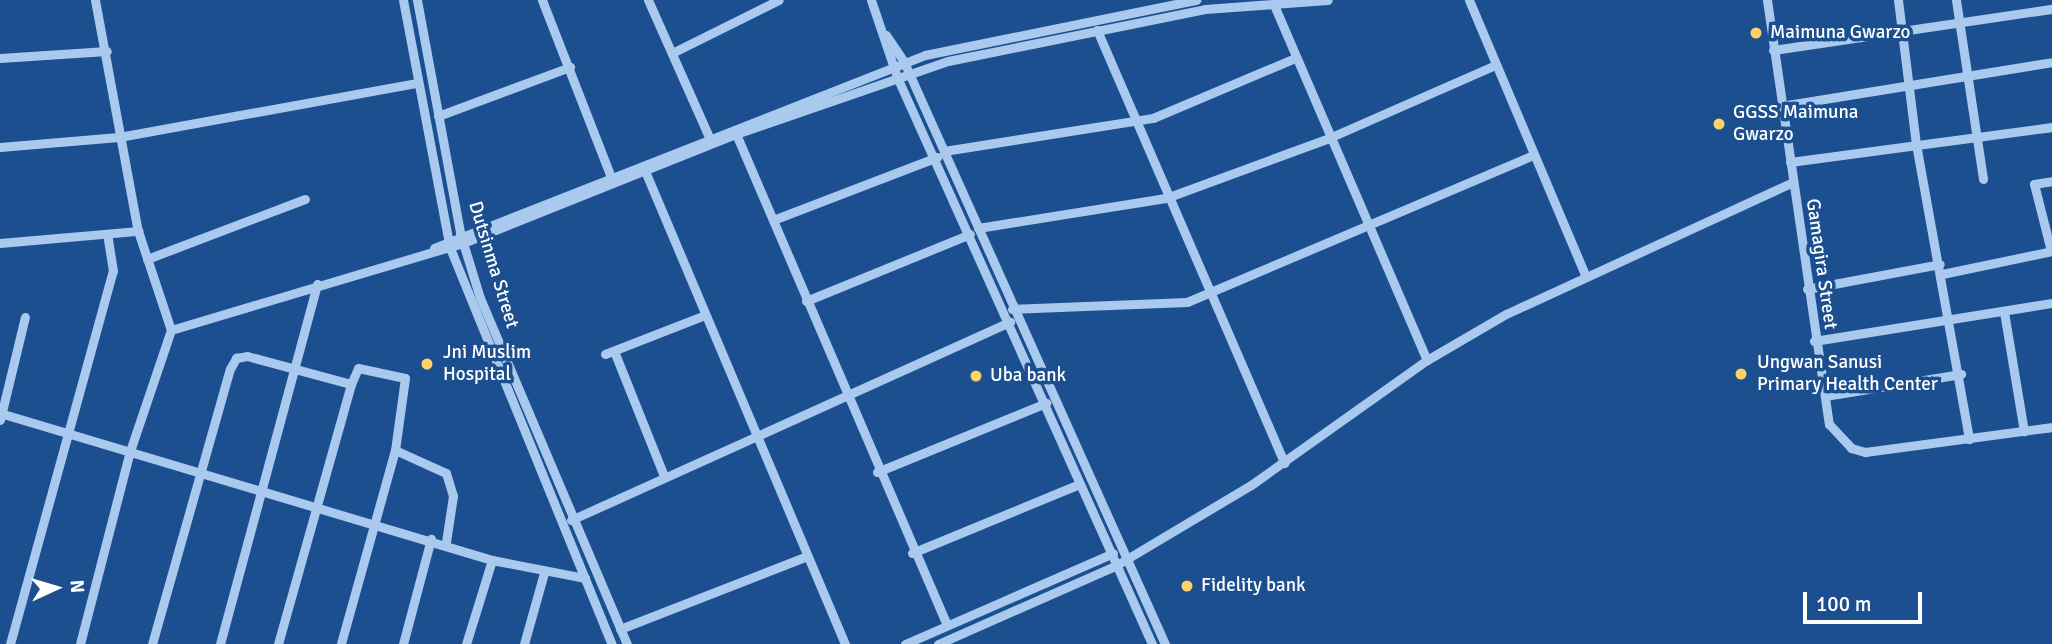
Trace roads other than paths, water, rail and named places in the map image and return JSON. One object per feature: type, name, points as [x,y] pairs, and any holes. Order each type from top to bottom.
[{"type":"street","points":[[80,644],[130,451],[171,330],[138,231],[118,137],[107,51],[95,0]]},
{"type":"street","name":"Dutsinma Street","points":[[402,0],[450,248],[612,644]]},
{"type":"street","name":"Dutsinma Street","points":[[417,0],[463,243],[571,520],[627,644]]},
{"type":"street","points":[[541,0],[570,67],[612,179]]},
{"type":"street","points":[[648,0],[708,135]]},
{"type":"street","points":[[672,53],[779,0]]},
{"type":"street","points":[[871,0],[885,33],[897,77],[940,154]]},
{"type":"street","points":[[171,330],[434,248],[450,248],[708,135],[904,62],[1138,5],[1196,0]]},
{"type":"street","points":[[434,248],[447,237],[612,179],[645,171],[736,134],[897,77],[1097,30],[1205,9],[1328,0]]},
{"type":"street","points":[[1469,0],[1494,65],[1586,274]]},
{"type":"street","name":"Gamagira Street","points":[[1767,0],[1814,341],[1829,424],[1851,447],[1865,452],[2052,427]]},
{"type":"street","points":[[1898,0],[1916,144],[1952,323],[1969,439]]},
{"type":"street","points":[[1956,0],[1983,179]]},
{"type":"street","points":[[1274,5],[1293,59],[1427,360]]},
{"type":"street","points":[[1773,50],[1903,30],[1960,25],[2052,9]]},
{"type":"street","points":[[1097,30],[1206,293],[1284,463]]},
{"type":"street","points":[[885,33],[904,62],[1079,484],[1152,644]]},
{"type":"street","points":[[0,58],[107,51]]},
{"type":"street","points":[[773,220],[940,154],[1132,117],[1153,118],[1293,59]]},
{"type":"street","points":[[1781,106],[2052,62]]},
{"type":"street","points":[[806,301],[974,231],[1166,198],[1329,138],[1494,65]]},
{"type":"street","points":[[438,116],[570,67]]},
{"type":"street","points":[[0,147],[118,137],[416,83]]},
{"type":"street","points":[[1790,162],[2052,127]]},
{"type":"street","points":[[736,134],[843,394],[912,553],[947,625]]},
{"type":"street","points":[[1013,309],[1145,305],[1206,293],[1369,227],[1534,155]]},
{"type":"street","points":[[645,171],[805,557],[845,644]]},
{"type":"street","points":[[1807,289],[2052,251],[2034,184],[2052,181]]},
{"type":"street","points":[[938,644],[1115,566],[1124,555],[1284,463],[1427,360],[1586,274],[1791,183]]},
{"type":"street","points":[[148,258],[305,199]]},
{"type":"street","points":[[0,243],[138,231]]},
{"type":"street","points":[[974,231],[1013,309],[1165,644]]},
{"type":"street","points":[[10,644],[113,271],[107,234]]},
{"type":"street","points":[[220,644],[317,284]]},
{"type":"street","points":[[1814,341],[1952,323],[2052,303]]},
{"type":"street","points":[[2004,312],[2024,431]]},
{"type":"street","points":[[664,476],[610,353],[705,315]]},
{"type":"street","points":[[25,317],[1,416],[446,542],[492,560],[544,573],[585,578]]},
{"type":"street","points":[[571,520],[843,394],[1010,322]]},
{"type":"street","points":[[152,644],[200,472],[236,358],[294,368],[351,384]]},
{"type":"street","points":[[278,644],[313,506],[358,368],[405,377],[395,450],[341,644]]},
{"type":"street","points":[[1825,396],[1961,374]]},
{"type":"street","points":[[877,472],[1046,403]]},
{"type":"street","points":[[395,450],[446,473],[453,496],[446,542]]},
{"type":"street","points":[[912,553],[1079,484]]},
{"type":"street","points":[[403,644],[431,539]]},
{"type":"street","points":[[905,644],[1110,554],[1124,555]]},
{"type":"street","points":[[620,629],[805,557]]},
{"type":"street","points":[[466,644],[492,560]]},
{"type":"street","points":[[524,644],[544,573]]},
{"type":"place","name":"Maimuna Gwarzo","points":[[1756,33]]},
{"type":"place","name":"GGSS Maimuna Gwarzo","points":[[1719,124]]},
{"type":"place","name":"Jni Muslim Hospital","points":[[427,364]]},
{"type":"place","name":"Ungwan Sanusi Primary Health Center","points":[[1741,374]]},
{"type":"place","name":"Uba bank","points":[[976,376]]},
{"type":"place","name":"Fidelity bank","points":[[1187,586]]}]
